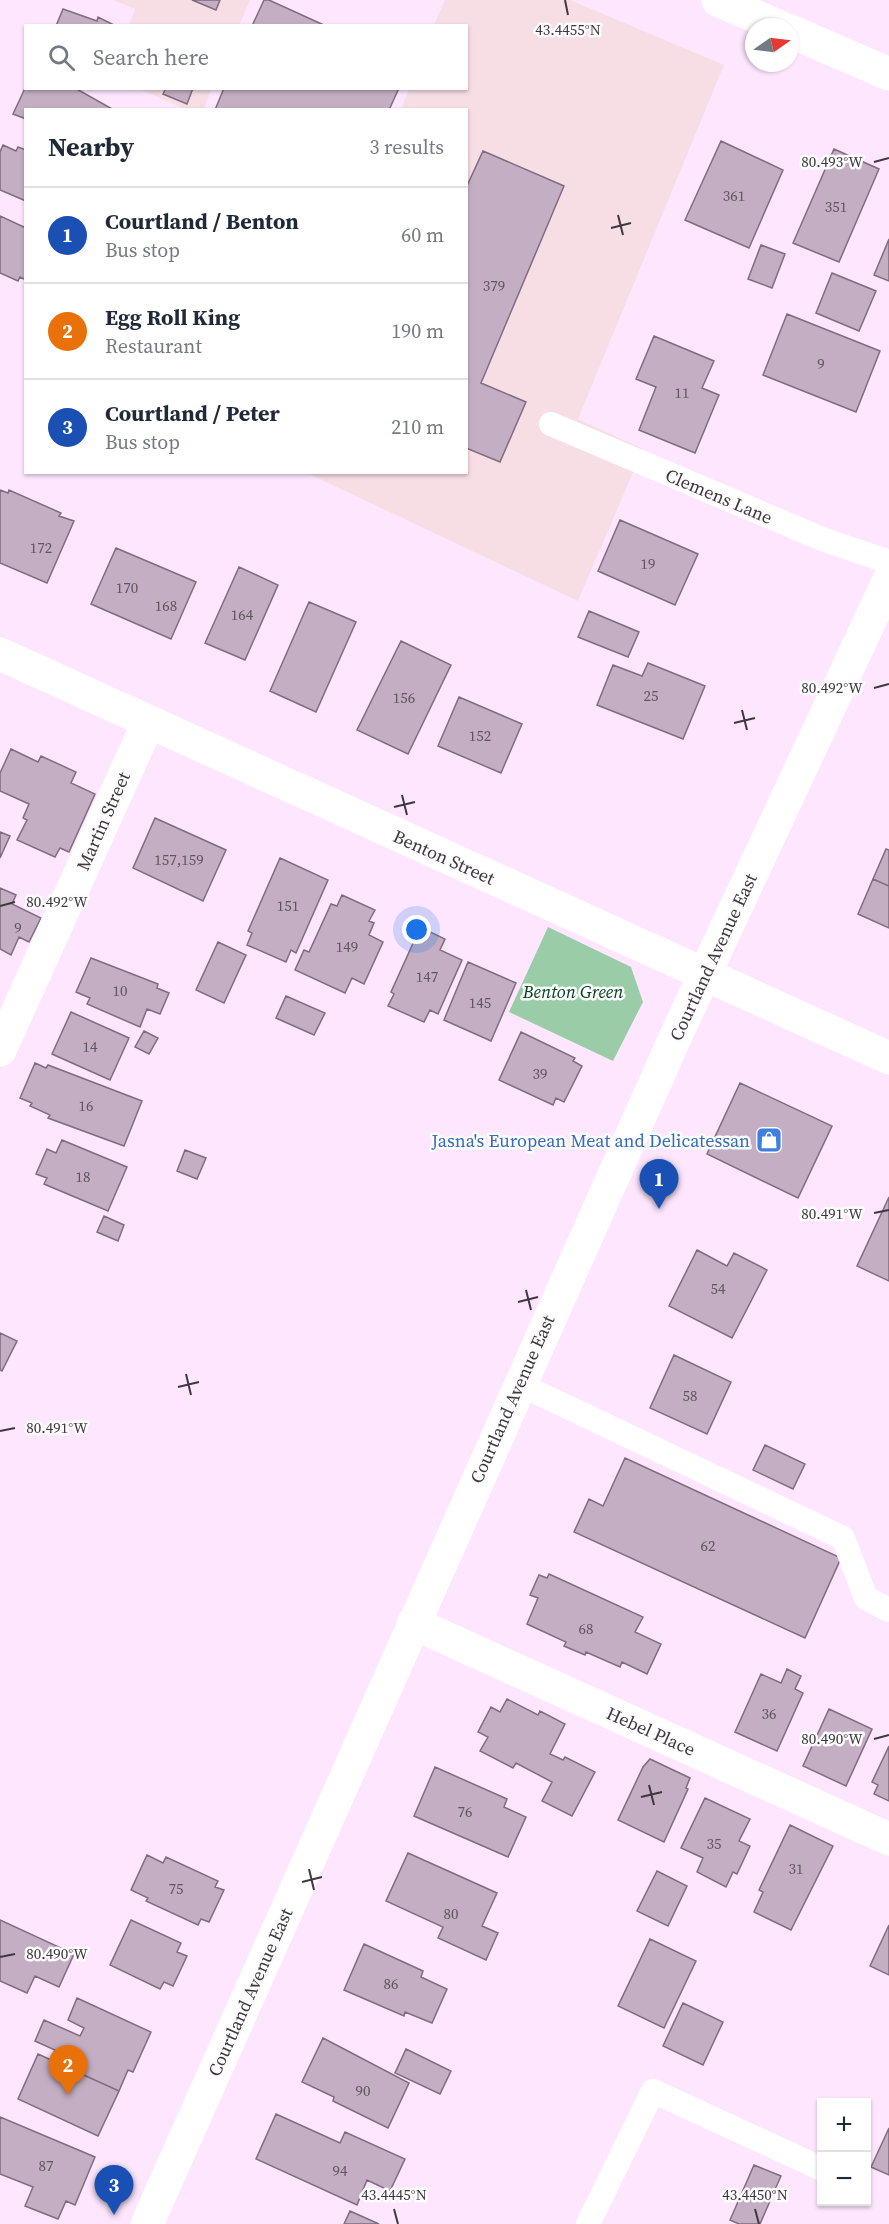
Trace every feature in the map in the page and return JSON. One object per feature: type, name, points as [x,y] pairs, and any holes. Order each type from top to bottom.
[{"type":"main road","points":[[718,0],[759,18]]},
{"type":"main road","points":[[799,35],[889,74]]},
{"type":"main road","name":"Courtland Avenue East","points":[[147,2224],[519,1384],[704,974],[889,580]]},
{"type":"main road","name":"Benton Street","points":[[0,654],[889,1058]]},
{"type":"main road","name":"Martin Street","points":[[0,1050],[148,723]]},
{"type":"main road","name":"Hebel Place","points":[[413,1623],[889,1839]]},
{"type":"lane","name":"Clemens Lane","points":[[551,424],[822,539],[889,562]]},
{"type":"lane","points":[[519,1384],[843,1538],[866,1598],[889,1610]]},
{"type":"lane","points":[[588,2224],[653,2091],[817,2167]]},
{"type":"shaded area","points":[[113,0],[250,0],[240,24],[129,24],[135,9]]},
{"type":"shaded area","points":[[445,0],[570,0],[724,65],[578,419],[643,449],[578,601],[309,474],[468,474],[468,108],[401,108],[409,90],[468,90],[468,24],[434,24]]},
{"type":"shaded area","points":[[141,90],[212,90],[204,108],[183,108]]},
{"type":"green space","name":"Benton Green","points":[[548,927],[631,967],[643,1002],[613,1061],[509,1012]]},
{"type":"building","points":[[192,0],[220,0],[216,10]]},
{"type":"building","points":[[264,0],[269,0],[322,24],[253,24]]},
{"type":"building","points":[[63,9],[97,21],[98,17],[112,24],[57,24]]},
{"type":"building","points":[[24,90],[79,90],[110,108],[24,108],[24,118],[13,114]]},
{"type":"building","points":[[165,90],[192,90],[187,104],[163,94]]},
{"type":"building","points":[[223,90],[398,90],[390,108],[216,108]]},
{"type":"building","points":[[721,141],[783,170],[749,248],[685,220]]},
{"type":"building","points":[[3,145],[16,151],[18,147],[24,149],[24,200],[0,190],[0,152]]},
{"type":"building","points":[[834,149],[879,169],[839,262],[793,243]]},
{"type":"building","points":[[483,151],[564,186],[481,383],[526,402],[500,462],[468,449],[468,184]]},
{"type":"building","points":[[0,216],[24,227],[24,279],[20,277],[18,281],[0,273]]},
{"type":"building","points":[[889,239],[889,281],[874,275]]},
{"type":"building","points":[[761,245],[785,254],[772,288],[748,279]]},
{"type":"building","points":[[832,273],[876,291],[859,331],[816,313]]},
{"type":"building","points":[[787,314],[880,351],[856,412],[763,375]]},
{"type":"building","points":[[654,336],[714,361],[702,388],[719,395],[695,453],[639,430],[656,387],[636,379]]},
{"type":"building","points":[[0,490],[8,493],[9,490],[61,513],[59,516],[74,521],[47,583],[0,563]]},
{"type":"building","points":[[620,520],[698,554],[675,605],[598,571]]},
{"type":"building","points":[[116,548],[196,582],[171,639],[91,604]]},
{"type":"building","points":[[239,567],[278,585],[245,660],[205,643]]},
{"type":"building","points":[[309,602],[356,622],[316,712],[270,691]]},
{"type":"building","points":[[589,611],[639,632],[628,657],[578,637]]},
{"type":"building","points":[[401,641],[451,665],[408,754],[357,730]]},
{"type":"building","points":[[648,663],[705,686],[683,739],[597,705],[613,665],[642,676]]},
{"type":"building","points":[[459,697],[522,724],[501,773],[438,746]]},
{"type":"building","points":[[11,749],[38,762],[41,756],[76,772],[71,783],[95,794],[69,852],[60,848],[55,857],[17,840],[27,820],[23,818],[29,804],[0,791],[0,773]]},
{"type":"building","points":[[155,818],[226,850],[203,901],[133,868]]},
{"type":"building","points":[[0,832],[10,836],[0,858]]},
{"type":"building","points":[[886,849],[889,850],[889,886],[873,879]]},
{"type":"building","points":[[280,858],[328,880],[296,953],[291,950],[286,962],[247,945],[252,933],[248,931]]},
{"type":"building","points":[[873,879],[889,886],[889,928],[858,914]]},
{"type":"building","points":[[0,888],[16,895],[12,904],[41,918],[29,942],[19,937],[11,955],[0,949]]},
{"type":"building","points":[[342,895],[375,910],[369,921],[374,923],[369,935],[383,942],[364,984],[352,978],[345,993],[295,970],[304,950],[309,952],[331,904],[337,906]]},
{"type":"building","points":[[424,929],[445,939],[440,950],[462,960],[438,1014],[430,1010],[424,1022],[388,1006],[394,994],[391,992],[415,939],[419,940]]},
{"type":"building","points":[[218,942],[246,955],[224,1003],[196,990]]},
{"type":"building","points":[[91,958],[158,984],[157,988],[169,993],[160,1014],[147,1009],[140,1027],[87,1004],[90,998],[76,992]]},
{"type":"building","points":[[468,962],[516,983],[491,1041],[444,1020]]},
{"type":"building","points":[[286,996],[325,1013],[314,1035],[276,1018]]},
{"type":"building","points":[[71,1012],[129,1038],[110,1080],[52,1054]]},
{"type":"building","points":[[144,1031],[158,1038],[149,1054],[135,1047]]},
{"type":"building","points":[[521,1032],[575,1058],[573,1061],[582,1066],[564,1102],[556,1098],[553,1105],[499,1080]]},
{"type":"building","points":[[35,1063],[46,1068],[48,1065],[142,1101],[124,1146],[48,1118],[50,1115],[30,1106],[32,1103],[20,1098]]},
{"type":"building","name":"Jasna's European Meat and Delicatessan","points":[[740,1083],[832,1126],[798,1198],[707,1154]]},
{"type":"building","points":[[62,1140],[127,1167],[108,1211],[44,1184],[47,1178],[36,1174],[47,1149],[56,1153]]},
{"type":"building","points":[[185,1150],[206,1158],[197,1179],[177,1171]]},
{"type":"building","points":[[889,1197],[889,1281],[857,1266]]},
{"type":"building","points":[[104,1216],[124,1225],[118,1241],[97,1232]]},
{"type":"building","points":[[697,1250],[727,1266],[734,1253],[767,1270],[732,1338],[669,1306]]},
{"type":"building","points":[[0,1333],[17,1341],[2,1371],[0,1370]]},
{"type":"building","points":[[674,1355],[731,1382],[707,1434],[650,1408]]},
{"type":"building","points":[[765,1445],[805,1464],[793,1489],[753,1470]]},
{"type":"building","points":[[625,1458],[841,1558],[805,1638],[574,1532],[589,1499],[603,1506]]},
{"type":"building","points":[[549,1574],[643,1617],[635,1632],[661,1644],[647,1674],[622,1662],[620,1667],[586,1652],[585,1655],[564,1646],[566,1642],[527,1624],[538,1598],[530,1595],[539,1575],[547,1578]]},
{"type":"building","points":[[787,1669],[801,1676],[795,1689],[803,1693],[777,1751],[735,1732],[761,1674],[781,1683]]},
{"type":"building","points":[[507,1699],[538,1715],[540,1711],[565,1724],[550,1754],[563,1760],[565,1757],[595,1772],[572,1816],[542,1801],[552,1782],[516,1763],[513,1768],[480,1751],[488,1737],[478,1732],[491,1707],[500,1712]]},
{"type":"building","points":[[829,1709],[872,1729],[846,1786],[803,1766]]},
{"type":"building","points":[[889,1746],[889,1801],[874,1794],[878,1785],[872,1782]]},
{"type":"building","points":[[650,1759],[690,1778],[686,1788],[688,1789],[664,1842],[618,1820],[643,1767]]},
{"type":"building","points":[[435,1767],[507,1799],[504,1807],[526,1817],[508,1857],[414,1816]]},
{"type":"building","points":[[705,1798],[750,1819],[739,1841],[750,1846],[737,1874],[733,1872],[726,1887],[697,1872],[703,1858],[681,1848]]},
{"type":"building","points":[[790,1825],[833,1846],[791,1930],[754,1912],[763,1892],[759,1890]]},
{"type":"building","points":[[408,1853],[497,1893],[482,1926],[498,1933],[486,1960],[438,1938],[443,1927],[386,1901]]},
{"type":"building","points":[[147,1855],[163,1863],[166,1857],[218,1881],[215,1887],[224,1890],[209,1922],[201,1919],[198,1925],[146,1901],[148,1898],[131,1890]]},
{"type":"building","points":[[657,1871],[687,1886],[668,1926],[637,1911]]},
{"type":"building","points":[[0,1920],[74,1954],[59,1987],[35,1976],[27,1993],[0,1981]]},
{"type":"building","points":[[131,1920],[181,1943],[177,1952],[187,1956],[173,1986],[164,1982],[160,1989],[110,1965]]},
{"type":"building","points":[[889,1925],[889,1975],[870,1966]]},
{"type":"building","points":[[650,1939],[696,1961],[664,2028],[618,2006]]},
{"type":"building","points":[[364,1944],[423,1971],[421,1977],[447,1989],[432,2023],[405,2012],[404,2016],[344,1990]]},
{"type":"building","points":[[77,1998],[151,2032],[133,2072],[128,2070],[119,2091],[50,2060],[55,2050],[35,2041],[44,2020],[80,2036],[84,2028],[68,2020]]},
{"type":"building","points":[[683,2003],[723,2022],[703,2065],[663,2046]]},
{"type":"building","points":[[323,2038],[409,2083],[388,2128],[333,2101],[334,2097],[302,2082]]},
{"type":"building","points":[[406,2049],[451,2071],[440,2094],[395,2073]]},
{"type":"building","points":[[38,2054],[119,2091],[98,2136],[18,2099]]},
{"type":"building","points":[[276,2114],[340,2143],[345,2132],[405,2159],[390,2191],[367,2180],[357,2205],[256,2159]]},
{"type":"building","points":[[0,2117],[95,2157],[75,2205],[66,2201],[58,2219],[25,2206],[33,2187],[0,2174]]},
{"type":"building","points":[[889,2128],[889,2175],[871,2167]]},
{"type":"building","points":[[754,2165],[781,2176],[760,2224],[739,2224],[730,2220]]},
{"type":"building","points":[[350,2211],[379,2224],[344,2224]]},
{"type":"place","name":"Jasna's European Meat and Delicatessan","points":[[769,1140]]},
{"type":"place","name":"Courtland / Benton","points":[[659,1209]]},
{"type":"place","name":"Egg Roll King","points":[[68,2095]]},
{"type":"place","name":"Courtland / Peter","points":[[114,2215]]}]
